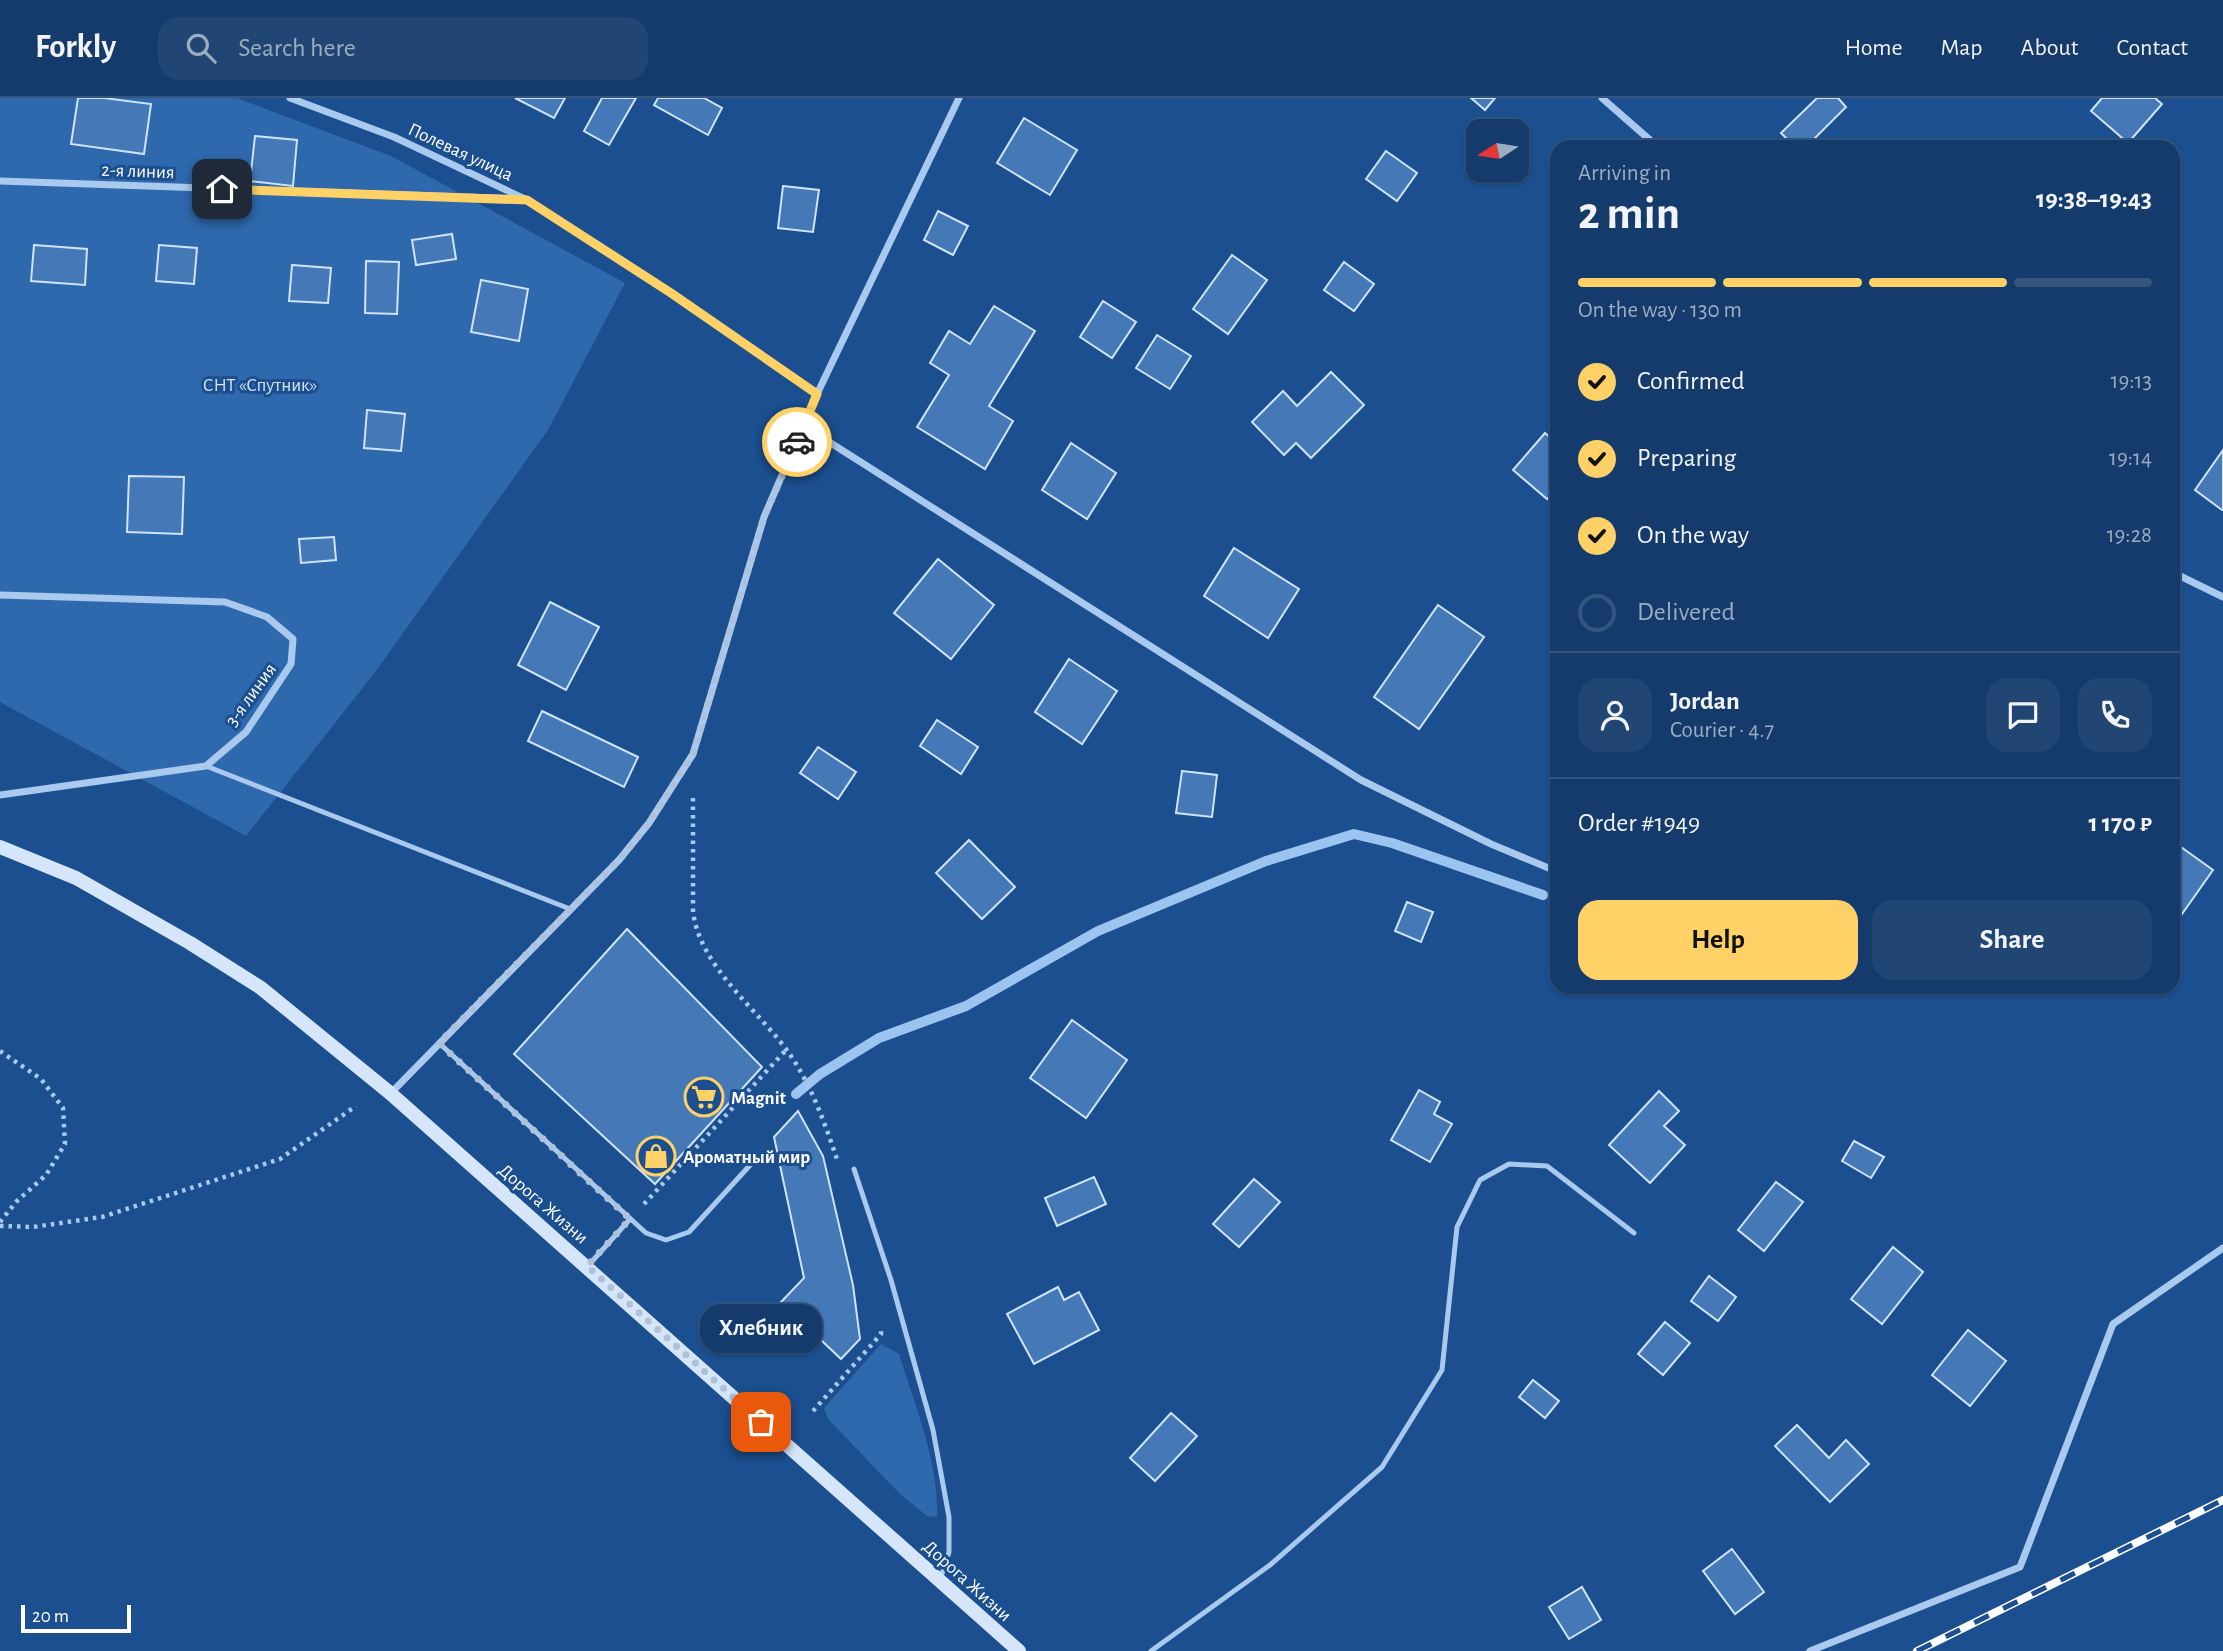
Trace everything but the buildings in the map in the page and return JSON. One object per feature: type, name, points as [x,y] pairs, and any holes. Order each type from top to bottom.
[{"type":"main road","name":"Дорога Жизни","points":[[0,846],[76,878],[190,943],[261,988],[390,1093],[1019,1651]]},
{"type":"street","name":"Полевая улица","points":[[290,98],[394,137],[527,200],[671,293],[817,394]]},
{"type":"street","points":[[390,1093],[619,860],[649,823],[693,754],[764,517],[817,394],[959,98]]},
{"type":"street","points":[[1602,98],[1650,140]]},
{"type":"street","name":"2-я линия","points":[[0,181],[527,200]]},
{"type":"street","points":[[804,426],[1361,780],[1491,844],[1550,869]]},
{"type":"street","points":[[2180,576],[2223,597]]},
{"type":"street","name":"3-я линия","points":[[0,595],[225,602],[267,617],[293,639],[291,664],[246,732],[206,766]]},
{"type":"street","points":[[0,795],[206,766]]},
{"type":"street","points":[[1810,1651],[2020,1567],[2113,1324],[2223,1248]]},
{"type":"lane","points":[[206,766],[570,909]]},
{"type":"lane","points":[[439,1043],[646,1233],[666,1240],[689,1232],[752,1163]]},
{"type":"lane","points":[[1151,1651],[1270,1565],[1382,1467],[1442,1370],[1457,1227],[1480,1180],[1510,1164],[1546,1166],[1634,1233]]},
{"type":"lane","points":[[855,1169],[891,1280],[933,1430],[949,1517],[949,1552],[940,1580]]},
{"type":"lane","points":[[587,1266],[630,1219]]},
{"type":"path","points":[[693,754],[695,929],[708,955],[791,1056],[821,1113],[839,1164]]},
{"type":"path","points":[[630,1219],[786,1050]]},
{"type":"path","points":[[0,1051],[41,1079],[63,1108],[65,1144],[46,1175],[16,1202],[0,1224]]},
{"type":"path","points":[[0,1224],[33,1227],[103,1217],[280,1159],[356,1106]]},
{"type":"path","points":[[813,1411],[881,1334],[881,1321]]},
{"type":"green space","name":"СНТ «Спутник»","points":[[0,98],[237,98],[391,156],[625,283],[548,430],[376,671],[246,836],[0,702]]},
{"type":"green space","points":[[881,1344],[899,1354],[919,1414],[934,1476],[937,1517],[927,1516],[900,1494],[828,1419],[824,1408]]},
{"type":"waterway","points":[[796,1094],[820,1074],[879,1038],[966,1006],[1098,931],[1266,861],[1354,834],[1392,843],[1543,895]]},
{"type":"railway","points":[[1917,1651],[2223,1500]]},
{"type":"way so far","points":[[761,1422],[587,1266],[630,1219],[439,1043],[619,860],[649,823],[693,754],[764,517],[797,442]]},
{"type":"place","name":"Magnit","points":[[704,1097]]},
{"type":"place","name":"Ароматный мир","points":[[656,1156]]},
{"type":"place","name":"Хлебник","points":[[761,1422]]},
{"type":"route","points":[[222,189],[527,200],[671,293],[817,394],[797,442]]}]
